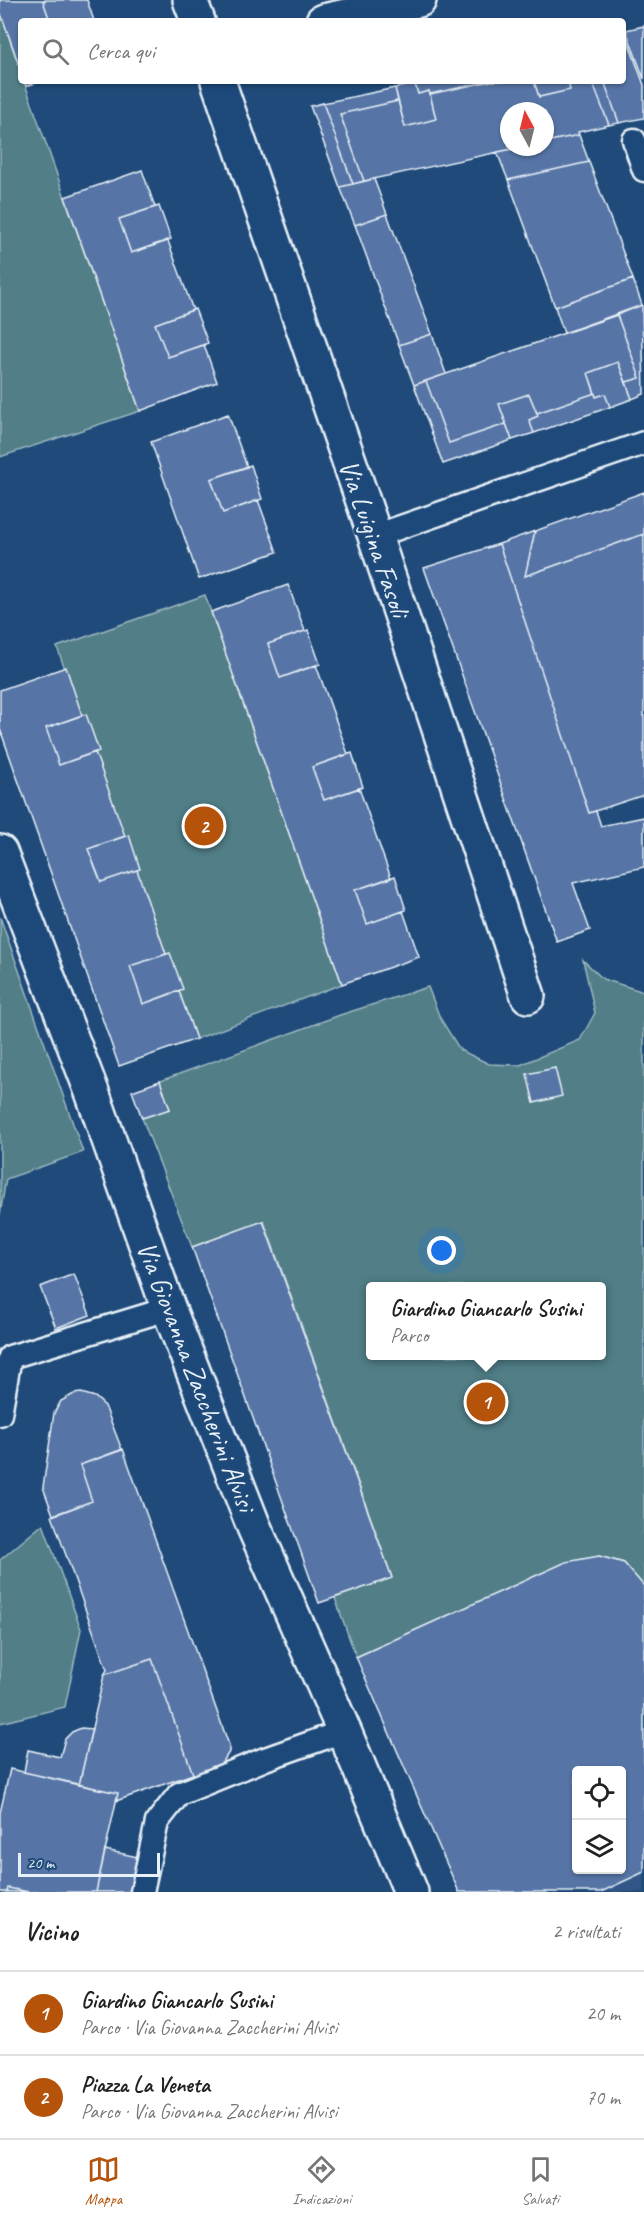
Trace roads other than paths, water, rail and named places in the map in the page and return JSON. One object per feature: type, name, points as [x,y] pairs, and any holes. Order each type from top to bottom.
[{"type":"street","points":[[190,0],[197,18]]},
{"type":"street","points":[[337,18],[419,0]]},
{"type":"street","name":"Via Luigina Fasoli","points":[[219,84],[375,536],[528,996]]},
{"type":"street","name":"Via Giovanna Zaccherini Alvisi","points":[[0,852],[92,1092],[168,1307],[254,1527],[344,1731],[411,1892]]},
{"type":"lane","points":[[634,140],[644,171]]},
{"type":"lane","points":[[375,536],[644,443]]},
{"type":"lane","points":[[0,1414],[10,1357],[168,1307]]},
{"type":"lane","points":[[142,1892],[157,1822],[179,1794],[265,1759],[344,1731]]},
{"type":"place","name":"Piazza La Veneta","points":[[204,826]]},
{"type":"place","name":"Giardino Giancarlo Susini","points":[[486,1402]]}]
